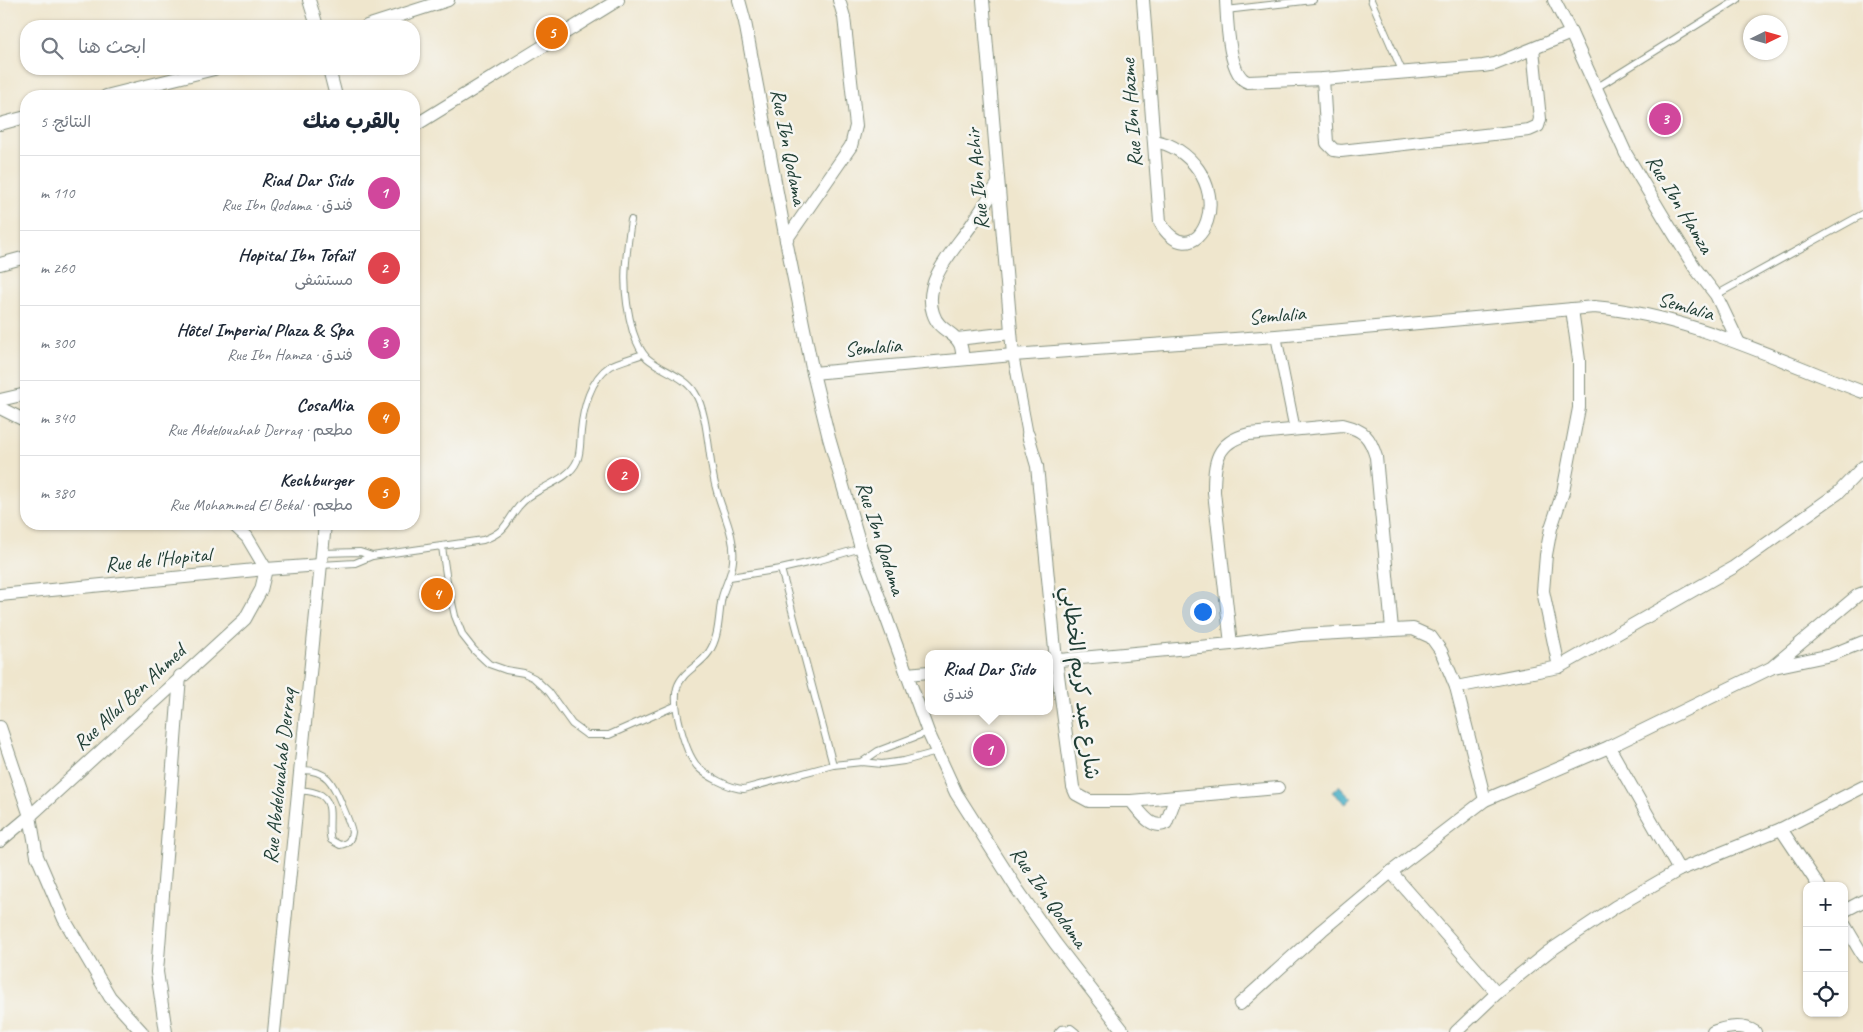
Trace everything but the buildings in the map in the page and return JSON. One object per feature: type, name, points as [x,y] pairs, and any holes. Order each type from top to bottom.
[{"type":"street","points":[[308,0],[315,20]]},
{"type":"street","points":[[386,20],[448,0]]},
{"type":"street","points":[[420,122],[618,0]]},
{"type":"street","name":"Rue Ibn Qodama","points":[[740,0],[813,373],[829,438],[861,548],[928,732],[956,792],[1017,889],[1055,943],[1124,1032]]},
{"type":"street","points":[[786,240],[851,146],[854,137],[856,126],[845,27],[839,0]]},
{"type":"street","name":"Rue Ibn Achir","points":[[982,0],[1013,355]]},
{"type":"street","name":"Rue Ibn Hazme","points":[[1143,0],[1160,222],[1170,237],[1179,242],[1187,241],[1204,230],[1208,219],[1210,205],[1202,174],[1191,159],[1174,147],[1164,142],[1154,141]]},
{"type":"street","name":"Rue Ibn Hamza","points":[[1554,0],[1631,162],[1695,268],[1716,295],[1739,343]]},
{"type":"street","points":[[1226,5],[1232,62],[1244,81],[1248,82],[1323,79],[1483,66],[1495,64],[1571,33]]},
{"type":"street","points":[[1323,79],[1327,143],[1334,150],[1341,151],[1529,130],[1538,126],[1540,119],[1533,49]]},
{"type":"street","points":[[130,90],[190,75]]},
{"type":"street","points":[[331,75],[334,90]]},
{"type":"street","points":[[0,124],[20,119]]},
{"type":"street","points":[[963,359],[961,345],[940,327],[935,320],[931,298],[934,284],[943,262],[971,225],[997,185]]},
{"type":"street","points":[[0,264],[20,259]]},
{"type":"street","name":"Semlalia","points":[[813,373],[1013,355],[1276,336],[1594,307],[1638,313],[1739,343],[1863,392]]},
{"type":"street","points":[[1559,667],[1543,591],[1546,555],[1551,528],[1563,492],[1579,408],[1579,360],[1572,309]]},
{"type":"street","points":[[956,339],[1011,333]]},
{"type":"street","points":[[1276,336],[1295,430]]},
{"type":"street","points":[[1013,355],[1028,435]]},
{"type":"street","points":[[0,400],[20,395]]},
{"type":"street","points":[[0,408],[20,417]]},
{"type":"street","points":[[1231,644],[1214,492],[1214,473],[1218,457],[1225,444],[1237,437],[1249,434],[1343,425],[1365,434],[1372,442],[1376,457],[1392,629]]},
{"type":"street","name":"شارع عبد كريم الخطابي","points":[[1028,435],[1036,466],[1051,650]]},
{"type":"street","points":[[1456,687],[1559,667],[1734,568],[1838,493],[1863,467]]},
{"type":"street","points":[[239,530],[247,537],[266,568]]},
{"type":"street","name":"Rue Abdelouahab Derraq","points":[[274,1032],[324,530]]},
{"type":"street","name":"Rue de l'Hopital","points":[[0,595],[266,568],[321,559]]},
{"type":"street","name":"Rue Allal Ben Ahmed","points":[[0,841],[30,816],[245,618],[260,590],[266,568]]},
{"type":"street","points":[[1771,668],[1863,593]]},
{"type":"street","points":[[1053,660],[1231,644],[1300,635],[1413,629],[1431,638],[1441,651],[1456,687],[1485,800]]},
{"type":"street","points":[[1240,1004],[1322,930],[1391,872],[1485,800],[1609,747],[1771,668],[1831,655],[1863,642]]},
{"type":"street","name":"شارع عبد كريم الخطابي","points":[[1053,666],[1073,787],[1076,794],[1089,801],[1131,801],[1278,788]]},
{"type":"street","points":[[907,674],[925,672]]},
{"type":"street","points":[[166,1032],[157,972],[180,676]]},
{"type":"street","points":[[0,727],[30,816],[37,856],[64,919],[110,997],[142,1032]]},
{"type":"street","points":[[1609,747],[1679,870]]},
{"type":"street","points":[[1456,1032],[1497,992],[1548,952],[1615,907],[1679,870],[1781,829],[1863,787]]},
{"type":"street","points":[[1131,801],[1148,820],[1158,825],[1166,823],[1176,798]]},
{"type":"street","points":[[1781,829],[1816,882]]},
{"type":"street","points":[[1391,872],[1497,992]]},
{"type":"street","points":[[1848,909],[1863,901]]},
{"type":"street","points":[[1846,927],[1863,956]]},
{"type":"street","points":[[1713,1032],[1735,1027],[1751,1029],[1755,1032]]},
{"type":"lane","points":[[1226,5],[1313,0]]},
{"type":"lane","points":[[1371,0],[1403,72]]},
{"type":"lane","points":[[1596,88],[1737,0]]},
{"type":"lane","points":[[1716,295],[1863,214]]},
{"type":"lane","points":[[631,220],[625,267],[625,294],[635,338],[643,354],[653,363],[691,386],[703,410],[715,486],[728,524],[733,553],[730,577],[723,597],[715,641],[701,661],[680,679],[676,690],[675,706],[686,744],[698,766],[734,789],[744,789],[833,765],[862,762],[872,764],[889,763],[937,752]]},
{"type":"lane","points":[[321,559],[361,562],[372,556],[483,540],[499,534],[525,500],[570,472],[577,461],[584,409],[597,380],[610,367],[643,354]]},
{"type":"lane","points":[[442,546],[453,608],[463,636],[489,664],[506,670],[524,673],[534,678],[549,692],[572,724],[588,734],[609,735],[675,706]]},
{"type":"lane","points":[[730,577],[781,569],[861,548]]},
{"type":"lane","points":[[321,559],[360,552],[372,556]]},
{"type":"lane","points":[[781,569],[833,765]]},
{"type":"lane","points":[[862,762],[878,751],[928,732]]},
{"type":"lane","points":[[297,791],[308,790],[328,801],[331,840],[340,845],[348,842],[352,837],[352,832],[335,787],[328,778],[319,772],[300,770]]},
{"type":"lane","points":[[1058,1032],[1061,1029],[1071,1028],[1076,1032]]},
{"type":"water","points":[[1339,786],[1352,798],[1346,804],[1332,792]]},
{"type":"place","name":"Kechburger","points":[[552,33]]},
{"type":"place","name":"Hôtel Imperial Plaza & Spa","points":[[1665,119]]},
{"type":"place","name":"Hopital Ibn Tofaïl","points":[[623,475]]},
{"type":"place","name":"CosaMia","points":[[437,594]]},
{"type":"place","name":"Riad Dar Sido","points":[[989,750]]}]
